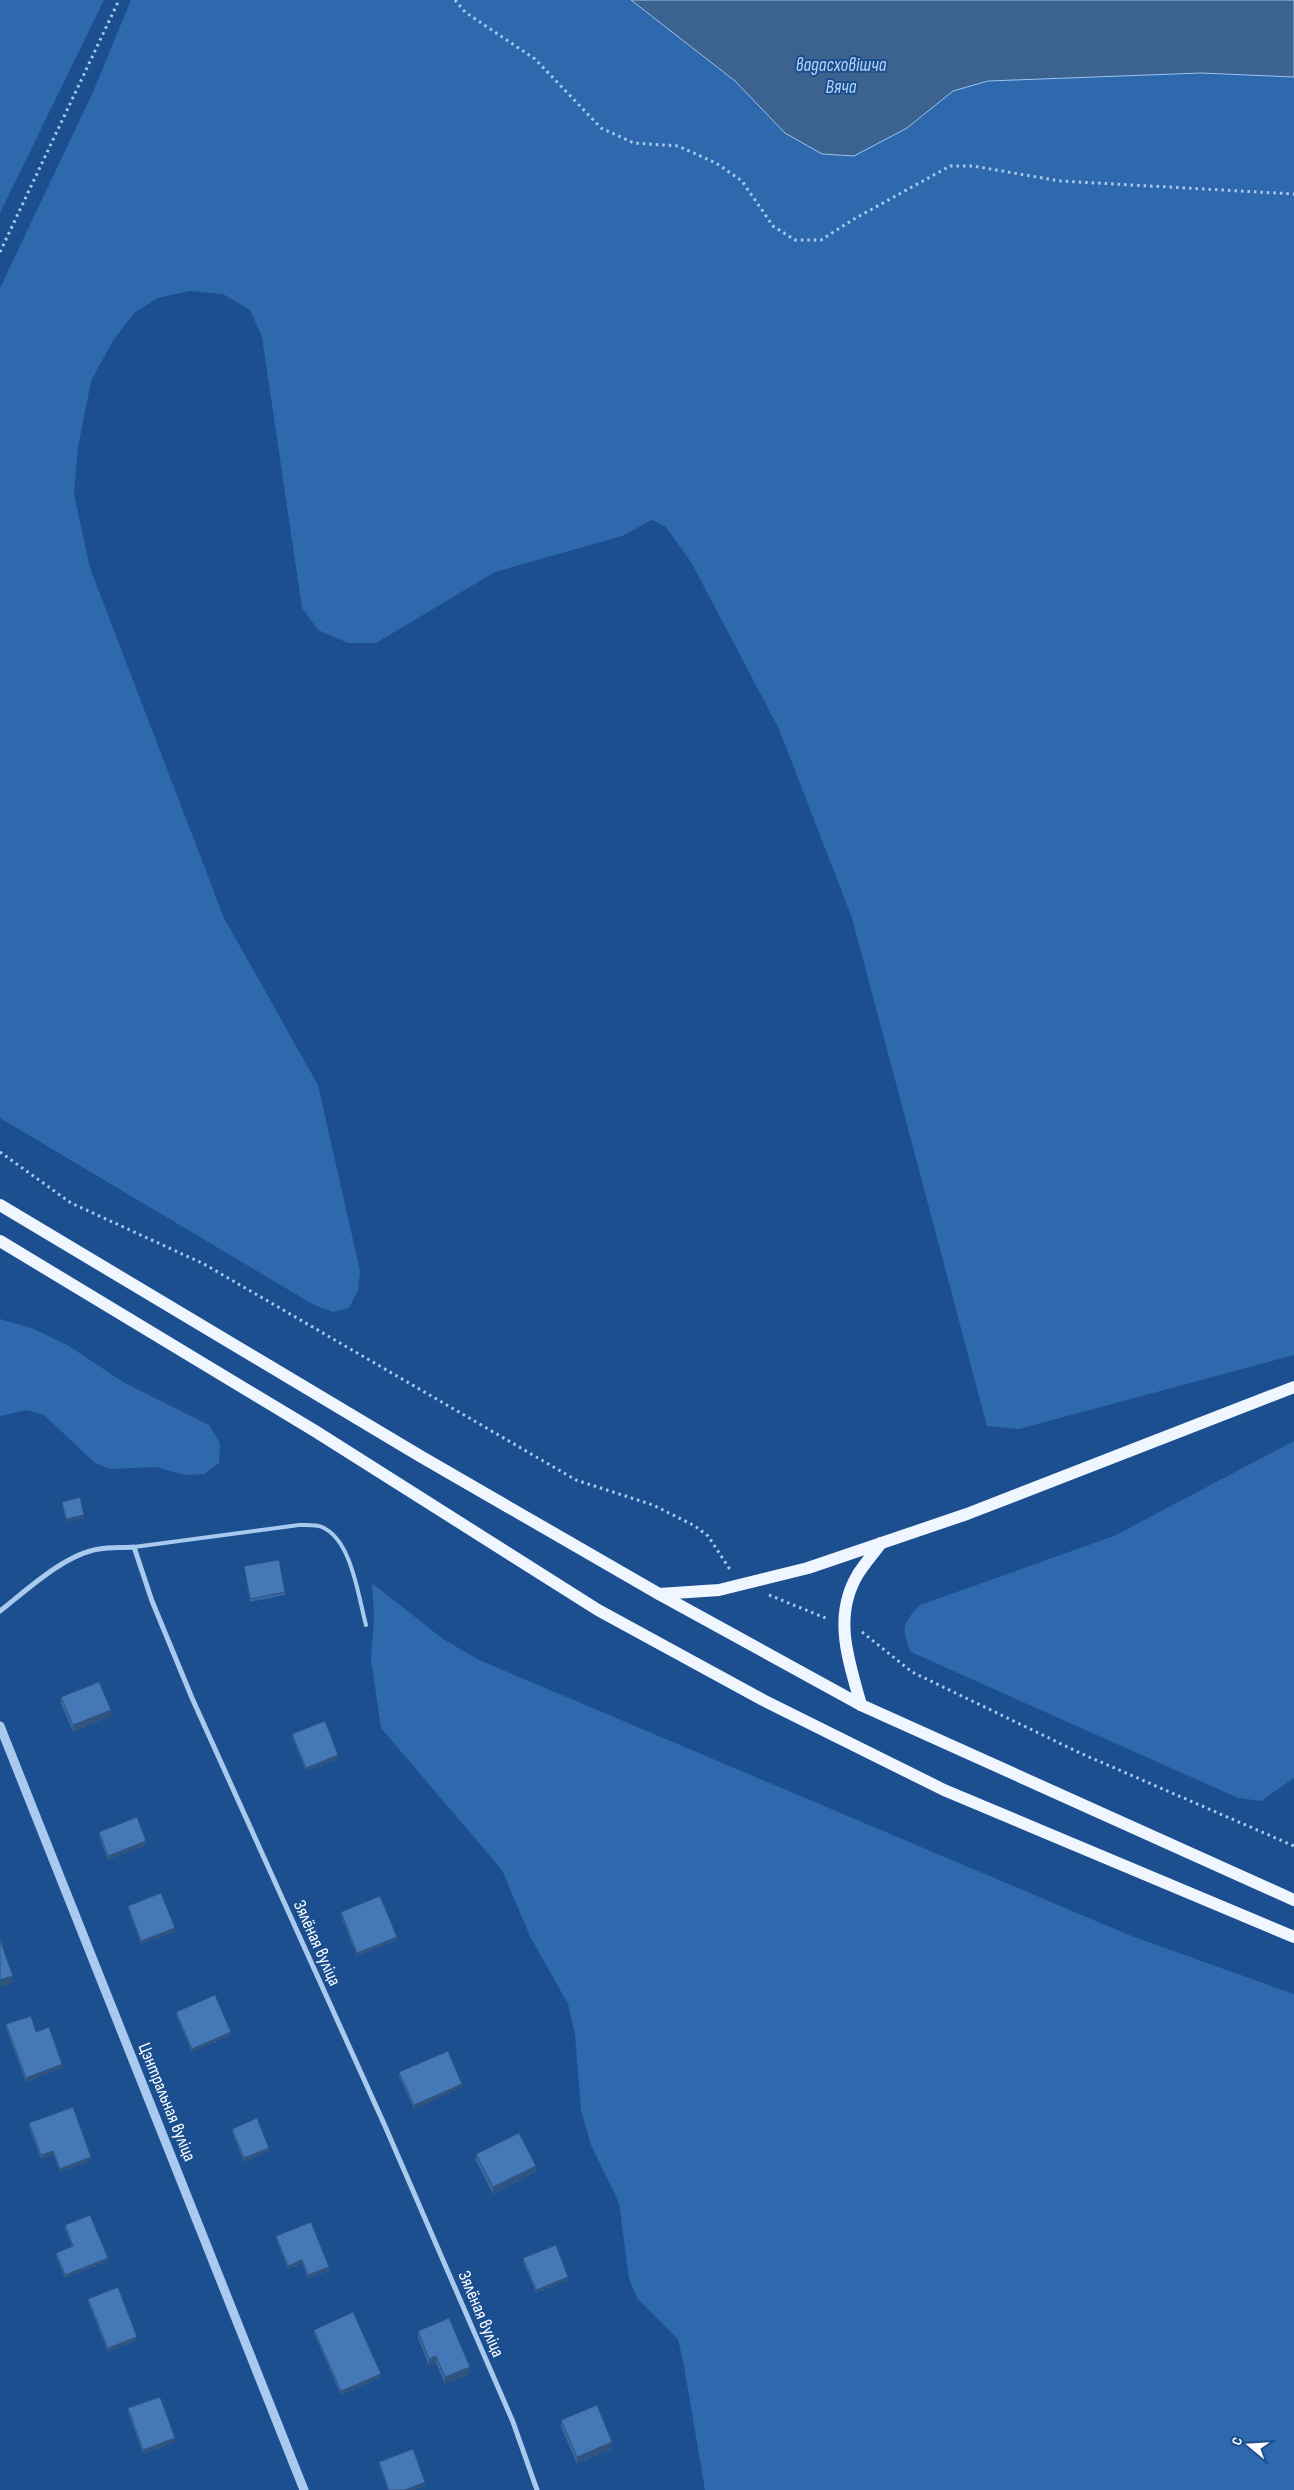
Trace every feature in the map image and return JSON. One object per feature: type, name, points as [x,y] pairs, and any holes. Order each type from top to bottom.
[{"type":"main road","points":[[0,1205],[420,1456],[658,1594],[861,1705],[1294,1900]]},
{"type":"main road","points":[[0,1240],[315,1431],[598,1610],[763,1700],[944,1790],[1294,1937]]},
{"type":"main road","points":[[658,1594],[719,1590],[808,1568],[967,1514],[1294,1387]]},
{"type":"main road","points":[[861,1705],[843,1625],[848,1597],[858,1574],[881,1543]]},
{"type":"street","points":[[0,1610],[50,1572],[80,1555],[98,1549],[134,1548]]},
{"type":"street","name":"Зялёная вуліца","points":[[134,1548],[152,1601],[192,1698],[396,2153],[513,2422],[537,2490]]},
{"type":"street","name":"Цэнтральная вуліца","points":[[0,1726],[304,2490]]},
{"type":"lane","points":[[134,1548],[299,1525],[321,1526],[335,1535],[347,1554],[366,1625]]},
{"type":"path","points":[[0,252],[119,0]]},
{"type":"path","points":[[455,0],[464,12],[535,59],[601,128],[634,142],[678,146],[716,163],[742,182],[773,226],[795,240],[821,240],[854,219],[950,166],[974,166],[1060,181],[1294,194]]},
{"type":"path","points":[[0,1152],[71,1203],[204,1264],[576,1480],[653,1505],[695,1526],[708,1536],[742,1585],[863,1632],[912,1672],[1080,1753],[1294,1846]]},
{"type":"shaded area","points":[[0,0],[104,0],[0,213]]},
{"type":"shaded area","points":[[131,0],[631,0],[735,81],[785,133],[907,128],[953,90],[988,81],[1201,73],[1294,77],[1294,1355],[1019,1429],[987,1426],[852,918],[779,729],[691,562],[666,527],[652,520],[622,536],[495,572],[376,643],[348,643],[318,630],[302,608],[262,337],[250,310],[223,294],[189,291],[158,298],[134,313],[113,341],[91,381],[78,447],[74,494],[90,568],[224,918],[318,1085],[360,1271],[358,1290],[349,1308],[333,1312],[314,1305],[0,1118],[0,288],[93,92]]},
{"type":"shaded area","points":[[0,1319],[34,1329],[69,1346],[123,1382],[209,1425],[220,1443],[219,1463],[204,1474],[185,1475],[156,1467],[110,1469],[95,1463],[44,1415],[27,1410],[0,1416]]},
{"type":"shaded area","points":[[1294,1441],[1294,1778],[1261,1801],[1238,1798],[911,1652],[906,1638],[905,1627],[910,1617],[920,1605],[1114,1536]]},
{"type":"shaded area","points":[[372,1583],[443,1639],[479,1660],[1129,1935],[1294,1994],[1294,2490],[705,2490],[678,2339],[637,2298],[629,2279],[619,2203],[591,2145],[581,2110],[575,2035],[568,2004],[530,1936],[502,1870],[381,1728],[371,1659],[374,1617]]},
{"type":"water","name":"вадасховішча Вяча","points":[[631,0],[1294,0],[1294,77],[1201,73],[988,81],[953,91],[907,128],[854,156],[822,154],[785,133],[735,81]]},
{"type":"building","points":[[80,1497],[84,1515],[66,1519],[62,1502]]},
{"type":"building","points":[[279,1560],[285,1592],[250,1599],[244,1566]]},
{"type":"building","points":[[99,1682],[111,1710],[73,1725],[61,1697]]},
{"type":"building","points":[[325,1721],[338,1755],[306,1768],[292,1734]]},
{"type":"building","points":[[137,1817],[146,1841],[108,1856],[99,1832]]},
{"type":"building","points":[[161,1893],[175,1928],[141,1941],[128,1906]]},
{"type":"building","points":[[380,1896],[397,1937],[357,1953],[341,1912]]},
{"type":"building","points":[[0,1940],[13,1976],[0,1980]]},
{"type":"building","points":[[215,1995],[231,2032],[192,2049],[176,2012]]},
{"type":"building","points":[[31,2016],[36,2032],[49,2027],[62,2064],[26,2078],[6,2024]]},
{"type":"building","points":[[448,2051],[462,2084],[414,2105],[399,2072]]},
{"type":"building","points":[[73,2107],[91,2157],[60,2169],[53,2151],[41,2155],[29,2123]]},
{"type":"building","points":[[257,2118],[269,2148],[244,2158],[232,2129]]},
{"type":"building","points":[[519,2133],[536,2166],[493,2187],[476,2154]]},
{"type":"building","points":[[90,2215],[108,2258],[65,2275],[56,2253],[73,2246],[65,2225]]},
{"type":"building","points":[[311,2222],[329,2267],[308,2275],[302,2260],[288,2266],[276,2236]]},
{"type":"building","points":[[556,2245],[568,2277],[536,2290],[523,2258]]},
{"type":"building","points":[[118,2287],[137,2337],[108,2348],[88,2299]]},
{"type":"building","points":[[353,2312],[381,2374],[341,2391],[314,2330]]},
{"type":"building","points":[[449,2318],[470,2367],[445,2377],[436,2356],[429,2359],[418,2331]]},
{"type":"building","points":[[160,2397],[175,2438],[143,2450],[128,2408]]},
{"type":"building","points":[[597,2405],[612,2442],[577,2457],[561,2420]]},
{"type":"building","points":[[413,2449],[425,2482],[405,2490],[389,2490],[379,2462]]}]
